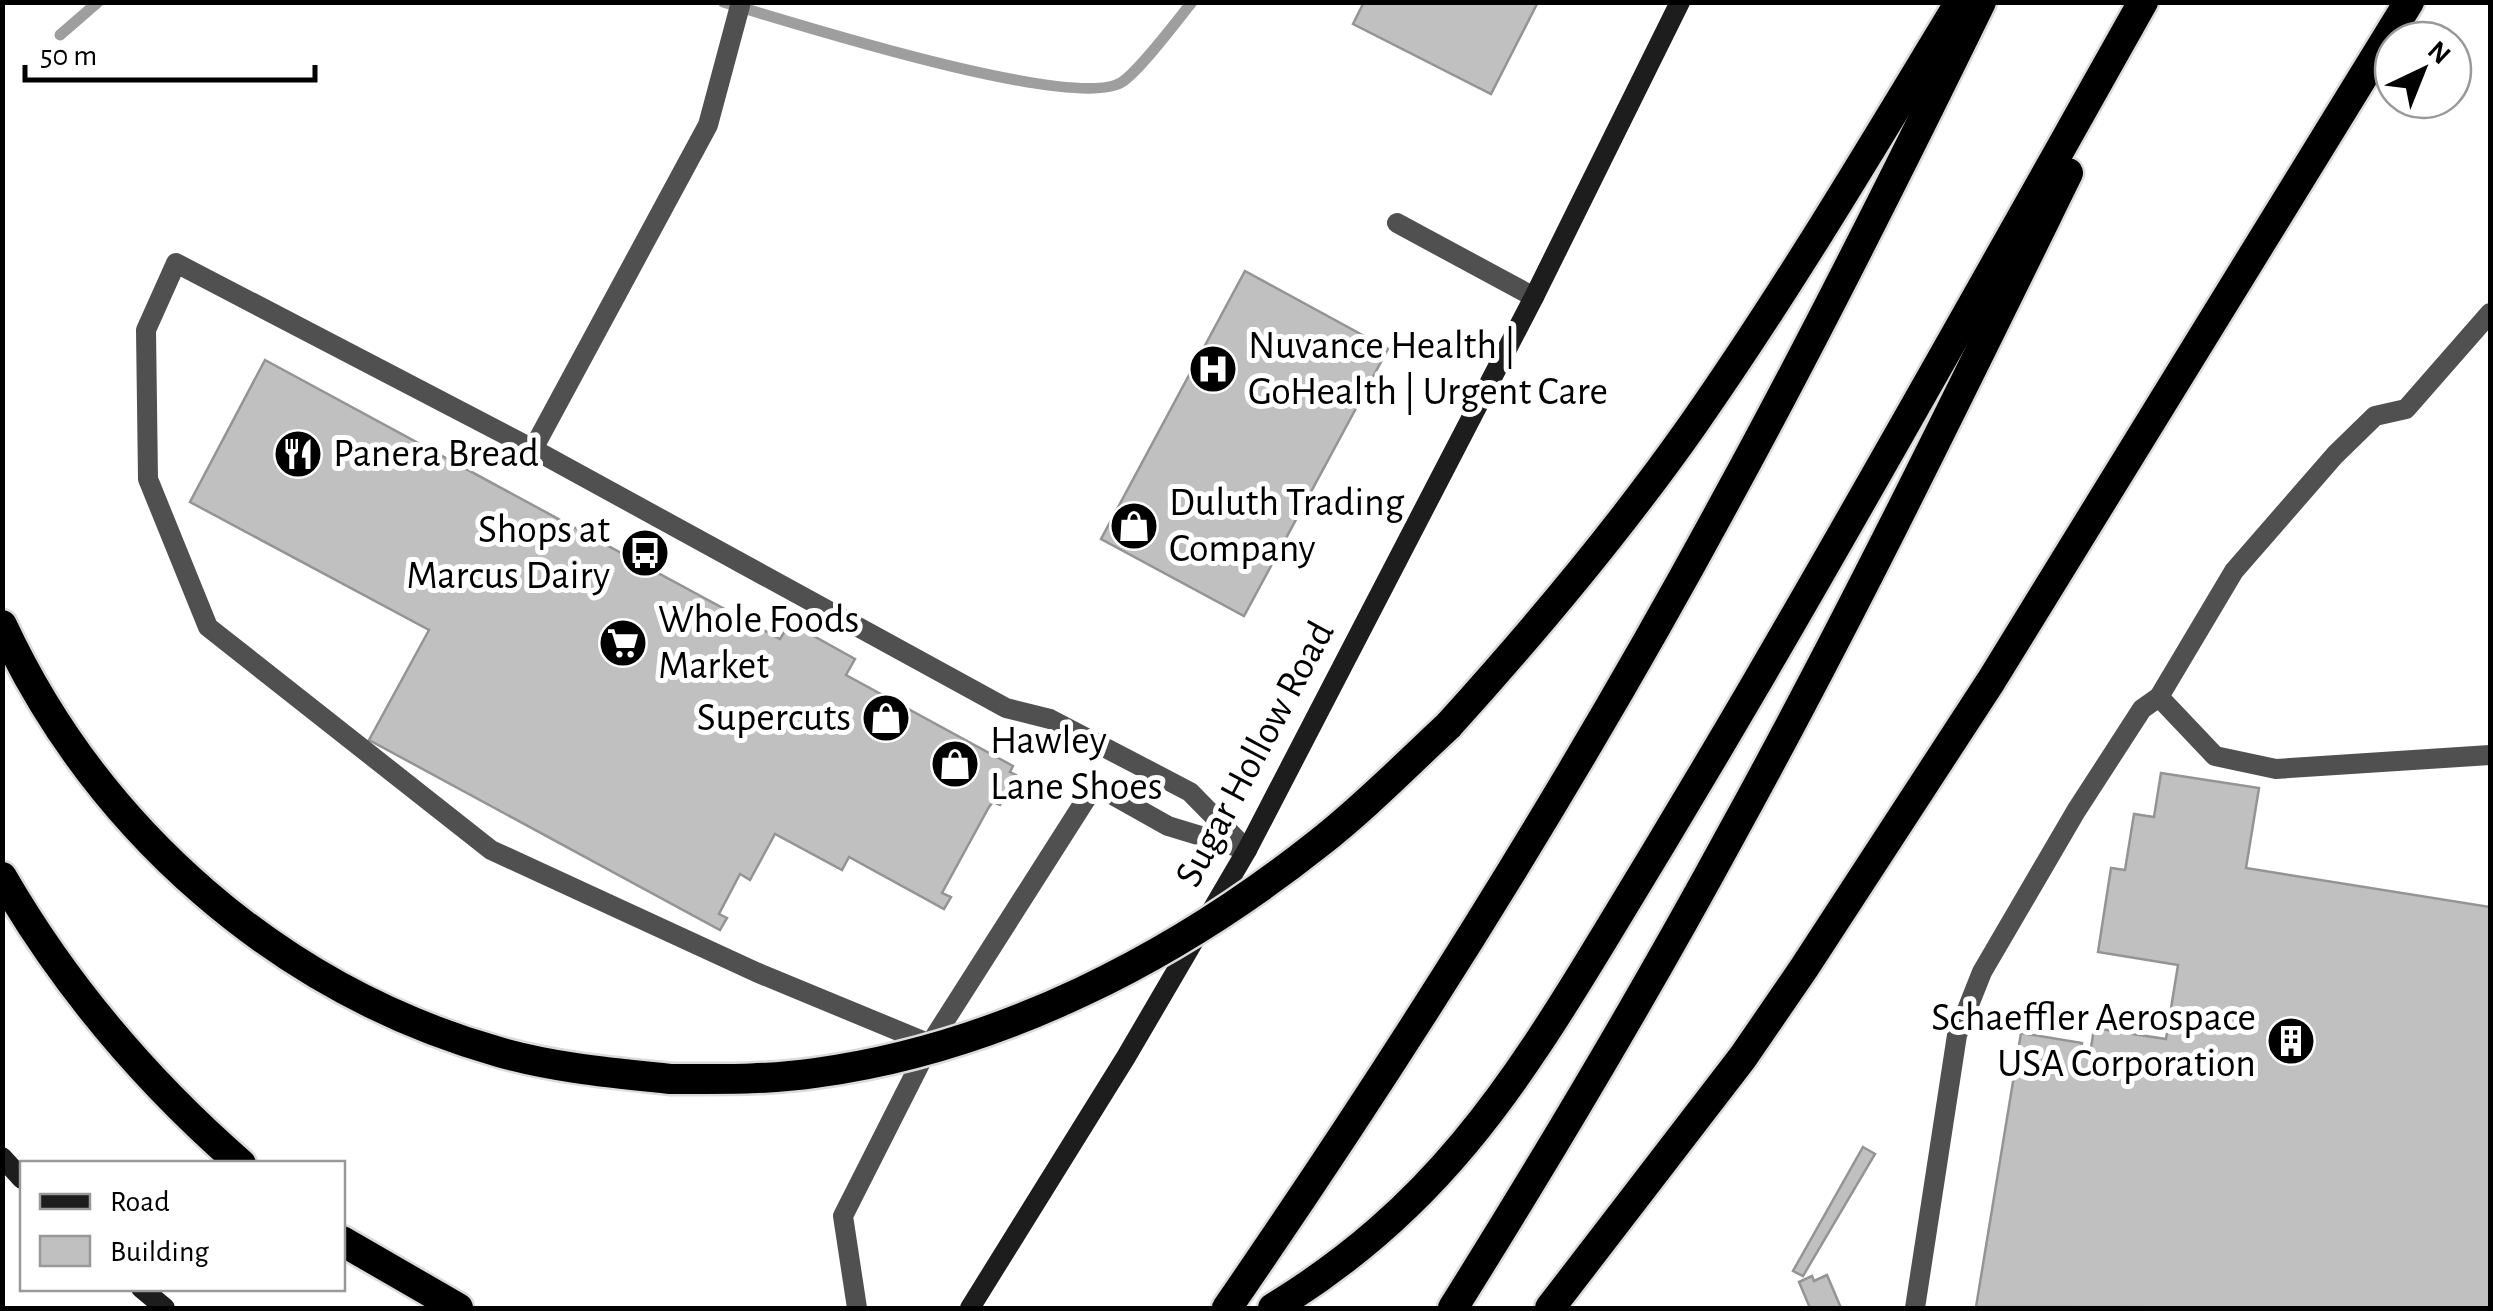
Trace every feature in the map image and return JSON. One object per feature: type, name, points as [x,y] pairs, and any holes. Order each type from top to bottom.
[{"type":"highway","points":[[2,625],[31,684],[78,757],[192,885],[266,942],[342,990],[438,1032],[500,1052],[586,1070],[672,1079],[742,1080],[888,1060],[964,1038],[1037,1012],[1108,979],[1250,896],[1322,841],[1448,726],[1571,586],[1692,426],[1754,335],[1960,2]]},
{"type":"highway","points":[[1228,1308],[1436,991],[1656,627],[1819,326],[1981,2]]},
{"type":"highway","points":[[1273,1308],[1306,1289],[1376,1236],[1435,1180],[1486,1120],[1529,1060],[1790,626],[2143,2]]},
{"type":"highway","points":[[1453,1308],[1665,954],[1787,731],[1922,469],[2152,2]]},
{"type":"highway","points":[[1550,1308],[1712,1099],[1804,968],[1991,681],[2409,2]]},
{"type":"highway","points":[[2,877],[68,978],[125,1051],[237,1161]]},
{"type":"highway","points":[[345,1244],[458,1308]]},
{"type":"street","name":"Sugar Hollow Road","points":[[970,1308],[1126,1057],[1247,850],[1534,298],[1680,2]]},
{"type":"street","points":[[2,1158],[20,1176]]},
{"type":"street","points":[[144,1291],[165,1308]]},
{"type":"lane","points":[[533,450],[708,124],[741,2]]},
{"type":"lane","points":[[1397,223],[1534,298]]},
{"type":"lane","points":[[930,1044],[756,972],[491,850],[208,627],[148,479],[146,330],[176,262],[533,450],[1006,708],[1050,719],[1190,792],[1247,850]]},
{"type":"lane","points":[[1916,1308],[1958,1035],[1976,988],[2076,811],[2142,709],[2159,697],[2234,571],[2335,456],[2375,416],[2406,409],[2490,312]]},
{"type":"lane","points":[[2159,697],[2215,756],[2276,769],[2490,755]]},
{"type":"lane","points":[[857,1308],[843,1216],[930,1044],[1096,785],[1168,826],[1247,850]]},
{"type":"building","points":[[1364,2],[1538,2],[1491,94],[1353,24]]},
{"type":"building","points":[[1245,271],[1388,349],[1244,616],[1101,539]]},
{"type":"building","points":[[265,360],[780,639],[790,623],[855,659],[846,675],[1013,766],[1010,772],[1016,775],[1000,805],[993,802],[989,807],[942,893],[951,897],[944,909],[849,857],[842,870],[775,834],[750,880],[740,874],[719,914],[727,918],[720,930],[369,740],[429,630],[190,502]]},
{"type":"building","name":"Schaeffler Aerospace USA Corporation","points":[[2161,773],[2259,788],[2246,868],[2490,907],[2490,1308],[1976,1307],[2021,1033],[2082,1043],[2080,1054],[2090,1055],[2094,1028],[2166,1039],[2178,965],[2098,952],[2111,868],[2125,870],[2134,814],[2154,817]]},
{"type":"building","points":[[1863,1147],[1875,1154],[1803,1276],[1793,1271]]},
{"type":"building","points":[[1827,1275],[1841,1308],[1810,1308],[1799,1282]]},
{"type":"waterway","points":[[60,35],[98,2]]},
{"type":"waterway","points":[[723,2],[929,61],[1049,85],[1094,88],[1122,82],[1130,76],[1192,2]]},
{"type":"place","name":"Nuvance Health | GoHealth | Urgent Care","points":[[1213,369]]},
{"type":"place","name":"Panera Bread","points":[[298,454]]},
{"type":"place","name":"Duluth Trading Company","points":[[1134,526]]},
{"type":"place","name":"Shops at Marcus Dairy","points":[[645,553]]},
{"type":"place","name":"Whole Foods Market","points":[[623,643]]},
{"type":"place","name":"Supercuts","points":[[886,718]]},
{"type":"place","name":"Hawley Lane Shoes","points":[[955,764]]},
{"type":"place","name":"Schaeffler Aerospace USA Corporation","points":[[2291,1041]]}]
